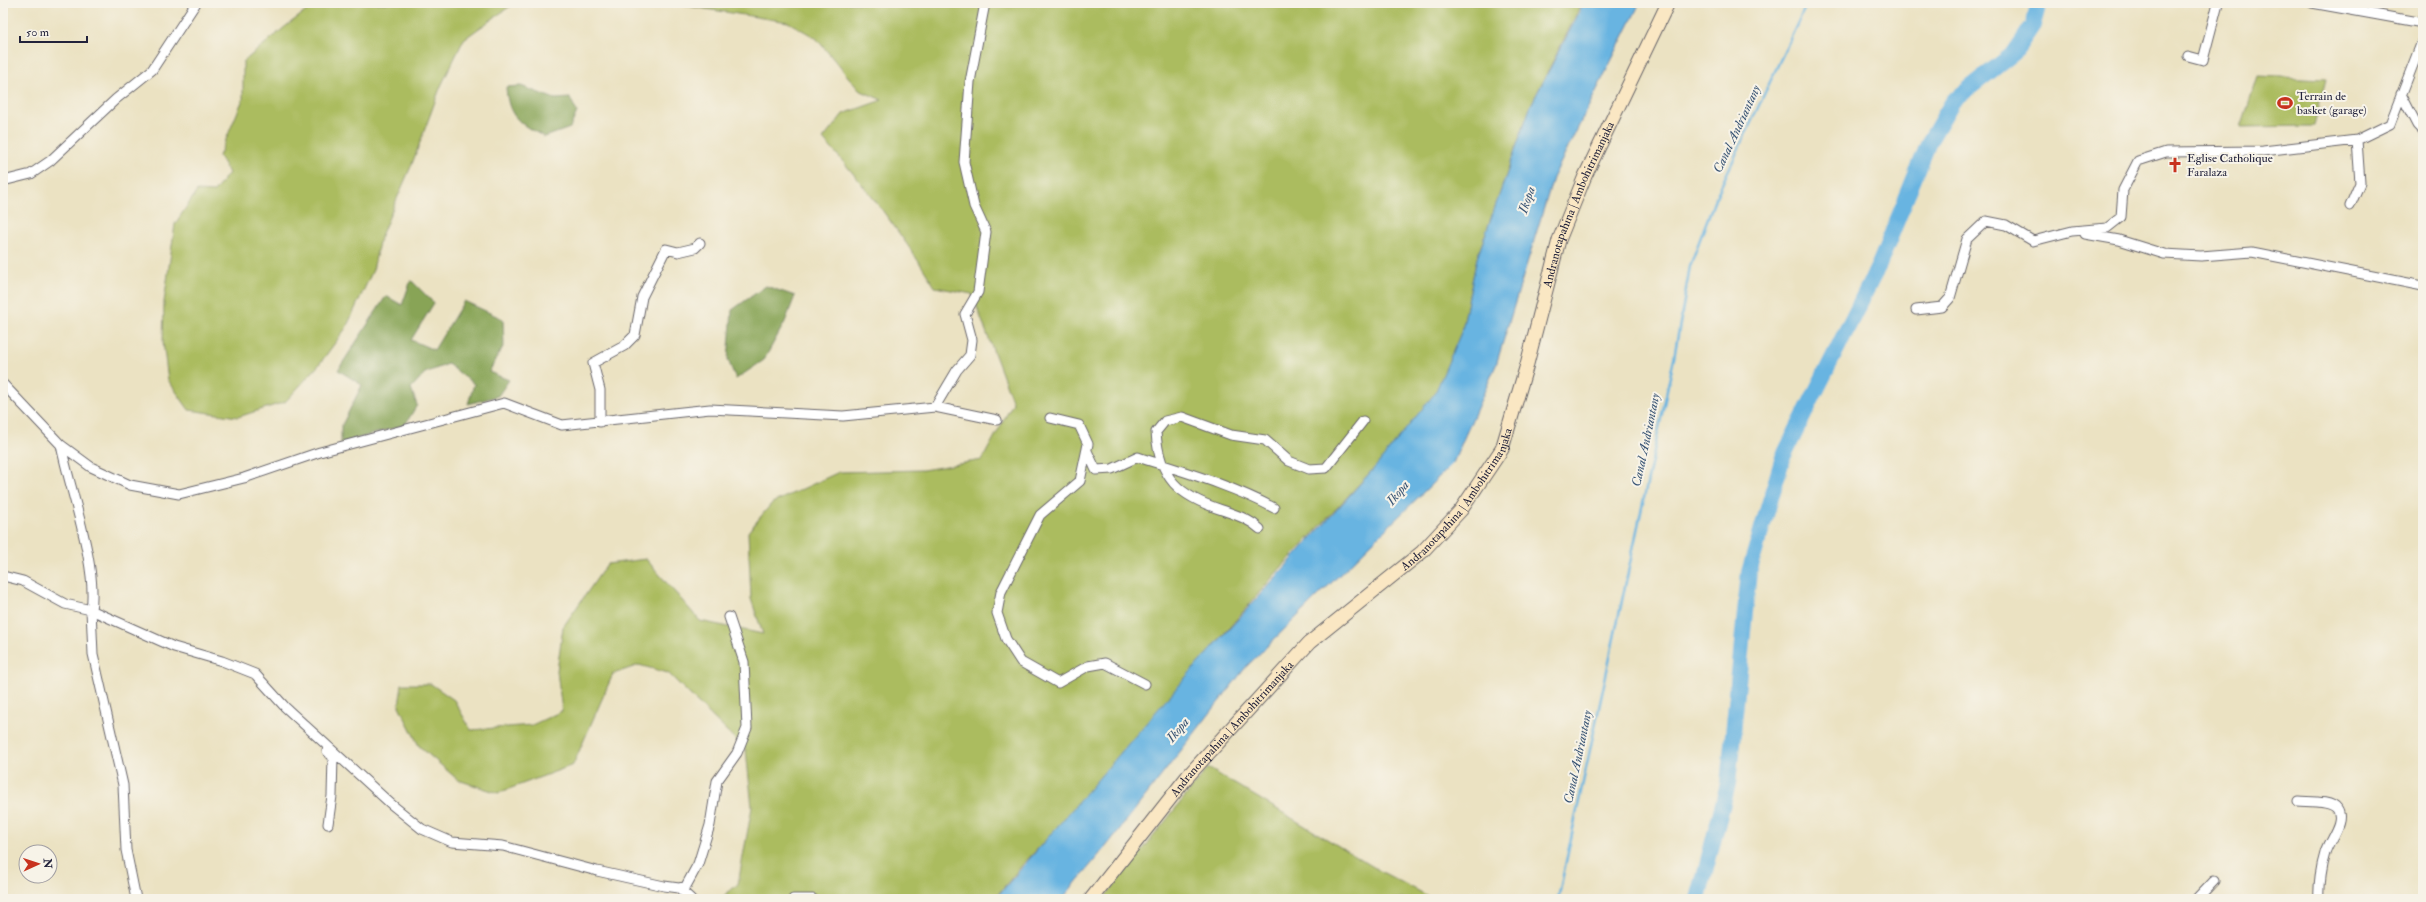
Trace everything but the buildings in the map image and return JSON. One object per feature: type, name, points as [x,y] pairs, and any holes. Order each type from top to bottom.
[{"type":"main road","name":"Andranotapahina | Ambohitrimanjaka","points":[[1091,899],[1187,777],[1309,643],[1422,552],[1460,510],[1502,449],[1526,368],[1559,240],[1585,176],[1668,3]]},
{"type":"street","points":[[3,181],[31,174],[50,162],[116,99],[152,70],[196,3]]},
{"type":"street","points":[[935,407],[957,370],[970,355],[972,340],[965,314],[978,292],[986,232],[974,206],[964,162],[970,82],[985,3]]},
{"type":"street","points":[[2188,56],[2203,60],[2218,3]]},
{"type":"street","points":[[2312,3],[2423,23]]},
{"type":"street","points":[[1916,310],[1942,307],[1950,298],[1967,239],[1986,221],[2006,225],[2033,241],[2072,232],[2107,228],[2122,217],[2123,190],[2138,160],[2166,152],[2263,151],[2357,140],[2390,124],[2423,39]]},
{"type":"street","points":[[2401,94],[2417,125],[2423,131]]},
{"type":"street","points":[[2350,206],[2360,183],[2357,140]]},
{"type":"street","points":[[2072,232],[2119,240],[2164,254],[2201,256],[2252,252],[2423,286]]},
{"type":"street","points":[[600,422],[600,390],[593,363],[624,346],[635,335],[642,297],[666,250],[678,252],[695,248],[700,243]]},
{"type":"street","points":[[3,384],[61,445],[90,467],[130,485],[179,494],[244,478],[320,452],[504,403],[562,425],[710,409],[844,416],[935,407],[997,420]]},
{"type":"street","points":[[1260,529],[1242,516],[1185,494],[1169,476],[1158,455],[1156,432],[1165,421],[1182,417],[1231,435],[1265,440],[1289,461],[1309,469],[1326,468],[1363,421]]},
{"type":"street","points":[[1050,418],[1078,425],[1088,444],[1087,451],[1080,481],[1040,514],[1001,592],[997,613],[1006,639],[1021,662],[1058,683],[1088,666],[1105,663],[1145,684]]},
{"type":"street","points":[[61,445],[90,570],[93,596],[91,610],[93,654],[123,785],[126,850],[136,899]]},
{"type":"street","points":[[1087,451],[1096,470],[1112,469],[1138,457],[1200,476],[1214,484],[1238,490],[1274,508]]},
{"type":"street","points":[[3,576],[23,581],[65,604],[81,609],[91,610],[174,647],[222,661],[255,674],[286,707],[391,804],[422,829],[452,842],[503,846],[597,871],[679,888],[686,886],[698,864],[710,825],[717,781],[737,753],[747,728],[744,662],[728,617]]},
{"type":"street","points":[[222,661],[261,684],[333,757],[332,796],[328,824]]},
{"type":"street","points":[[2298,801],[2329,804],[2337,808],[2340,815],[2336,829],[2325,852],[2319,899]]},
{"type":"street","points":[[2197,899],[2214,881]]},
{"type":"street","points":[[679,888],[692,899]]},
{"type":"street","points":[[793,899],[813,899]]},
{"type":"green space","points":[[317,3],[521,3],[512,5],[464,39],[440,88],[412,164],[380,238],[373,270],[346,328],[318,366],[285,402],[238,417],[189,410],[168,380],[163,342],[164,302],[175,224],[197,191],[214,192],[229,173],[219,156],[243,99],[243,62],[286,26]]},
{"type":"green space","points":[[668,3],[1582,3],[1531,105],[1477,258],[1462,330],[1442,381],[1421,418],[1277,572],[1157,712],[1088,797],[1024,863],[994,899],[720,899],[738,884],[752,807],[746,750],[668,673],[639,665],[613,674],[573,765],[498,793],[458,780],[419,746],[399,706],[402,684],[431,684],[454,700],[471,730],[532,725],[562,711],[557,671],[563,627],[607,564],[646,559],[700,621],[763,634],[751,599],[748,532],[772,503],[839,472],[923,470],[982,460],[1013,403],[972,294],[935,287],[882,210],[854,174],[823,139],[843,114],[882,100],[859,90],[816,38],[788,22]]},
{"type":"green space","name":"Terrain de basket (garage)","points":[[2258,76],[2326,79],[2314,126],[2241,127]]},
{"type":"green space","points":[[521,86],[555,99],[570,98],[577,112],[570,128],[545,137],[528,128],[516,118],[509,106],[506,87]]},
{"type":"green space","points":[[411,280],[434,303],[411,340],[434,350],[464,301],[503,319],[504,345],[489,372],[509,380],[498,396],[468,404],[474,384],[448,364],[425,373],[411,388],[417,405],[405,425],[341,443],[341,427],[362,385],[338,370],[386,296],[402,305]]},
{"type":"green space","points":[[766,286],[795,296],[785,322],[764,360],[736,379],[728,360],[732,310]]},
{"type":"green space","points":[[1208,768],[1382,872],[1434,899],[1103,899]]},
{"type":"water","name":"Ikopa","points":[[1584,3],[1640,3],[1553,178],[1496,365],[1453,463],[1246,667],[1109,843],[1062,899],[995,899],[1184,679],[1377,465],[1435,393],[1462,330],[1477,258],[1531,105]]},
{"type":"waterway","name":"Canal Andriantany","points":[[1558,899],[1674,358],[1690,266],[1715,199],[1807,3]]},
{"type":"waterway","points":[[1698,899],[1728,784],[1749,572],[1783,457],[1879,265],[1929,142],[1953,101],[2014,53],[2033,25],[2039,3]]},
{"type":"place","name":"Terrain de basket (garage)","points":[[2285,103]]},
{"type":"place","name":"Eglise Catholique Faralaza","points":[[2175,165]]}]
